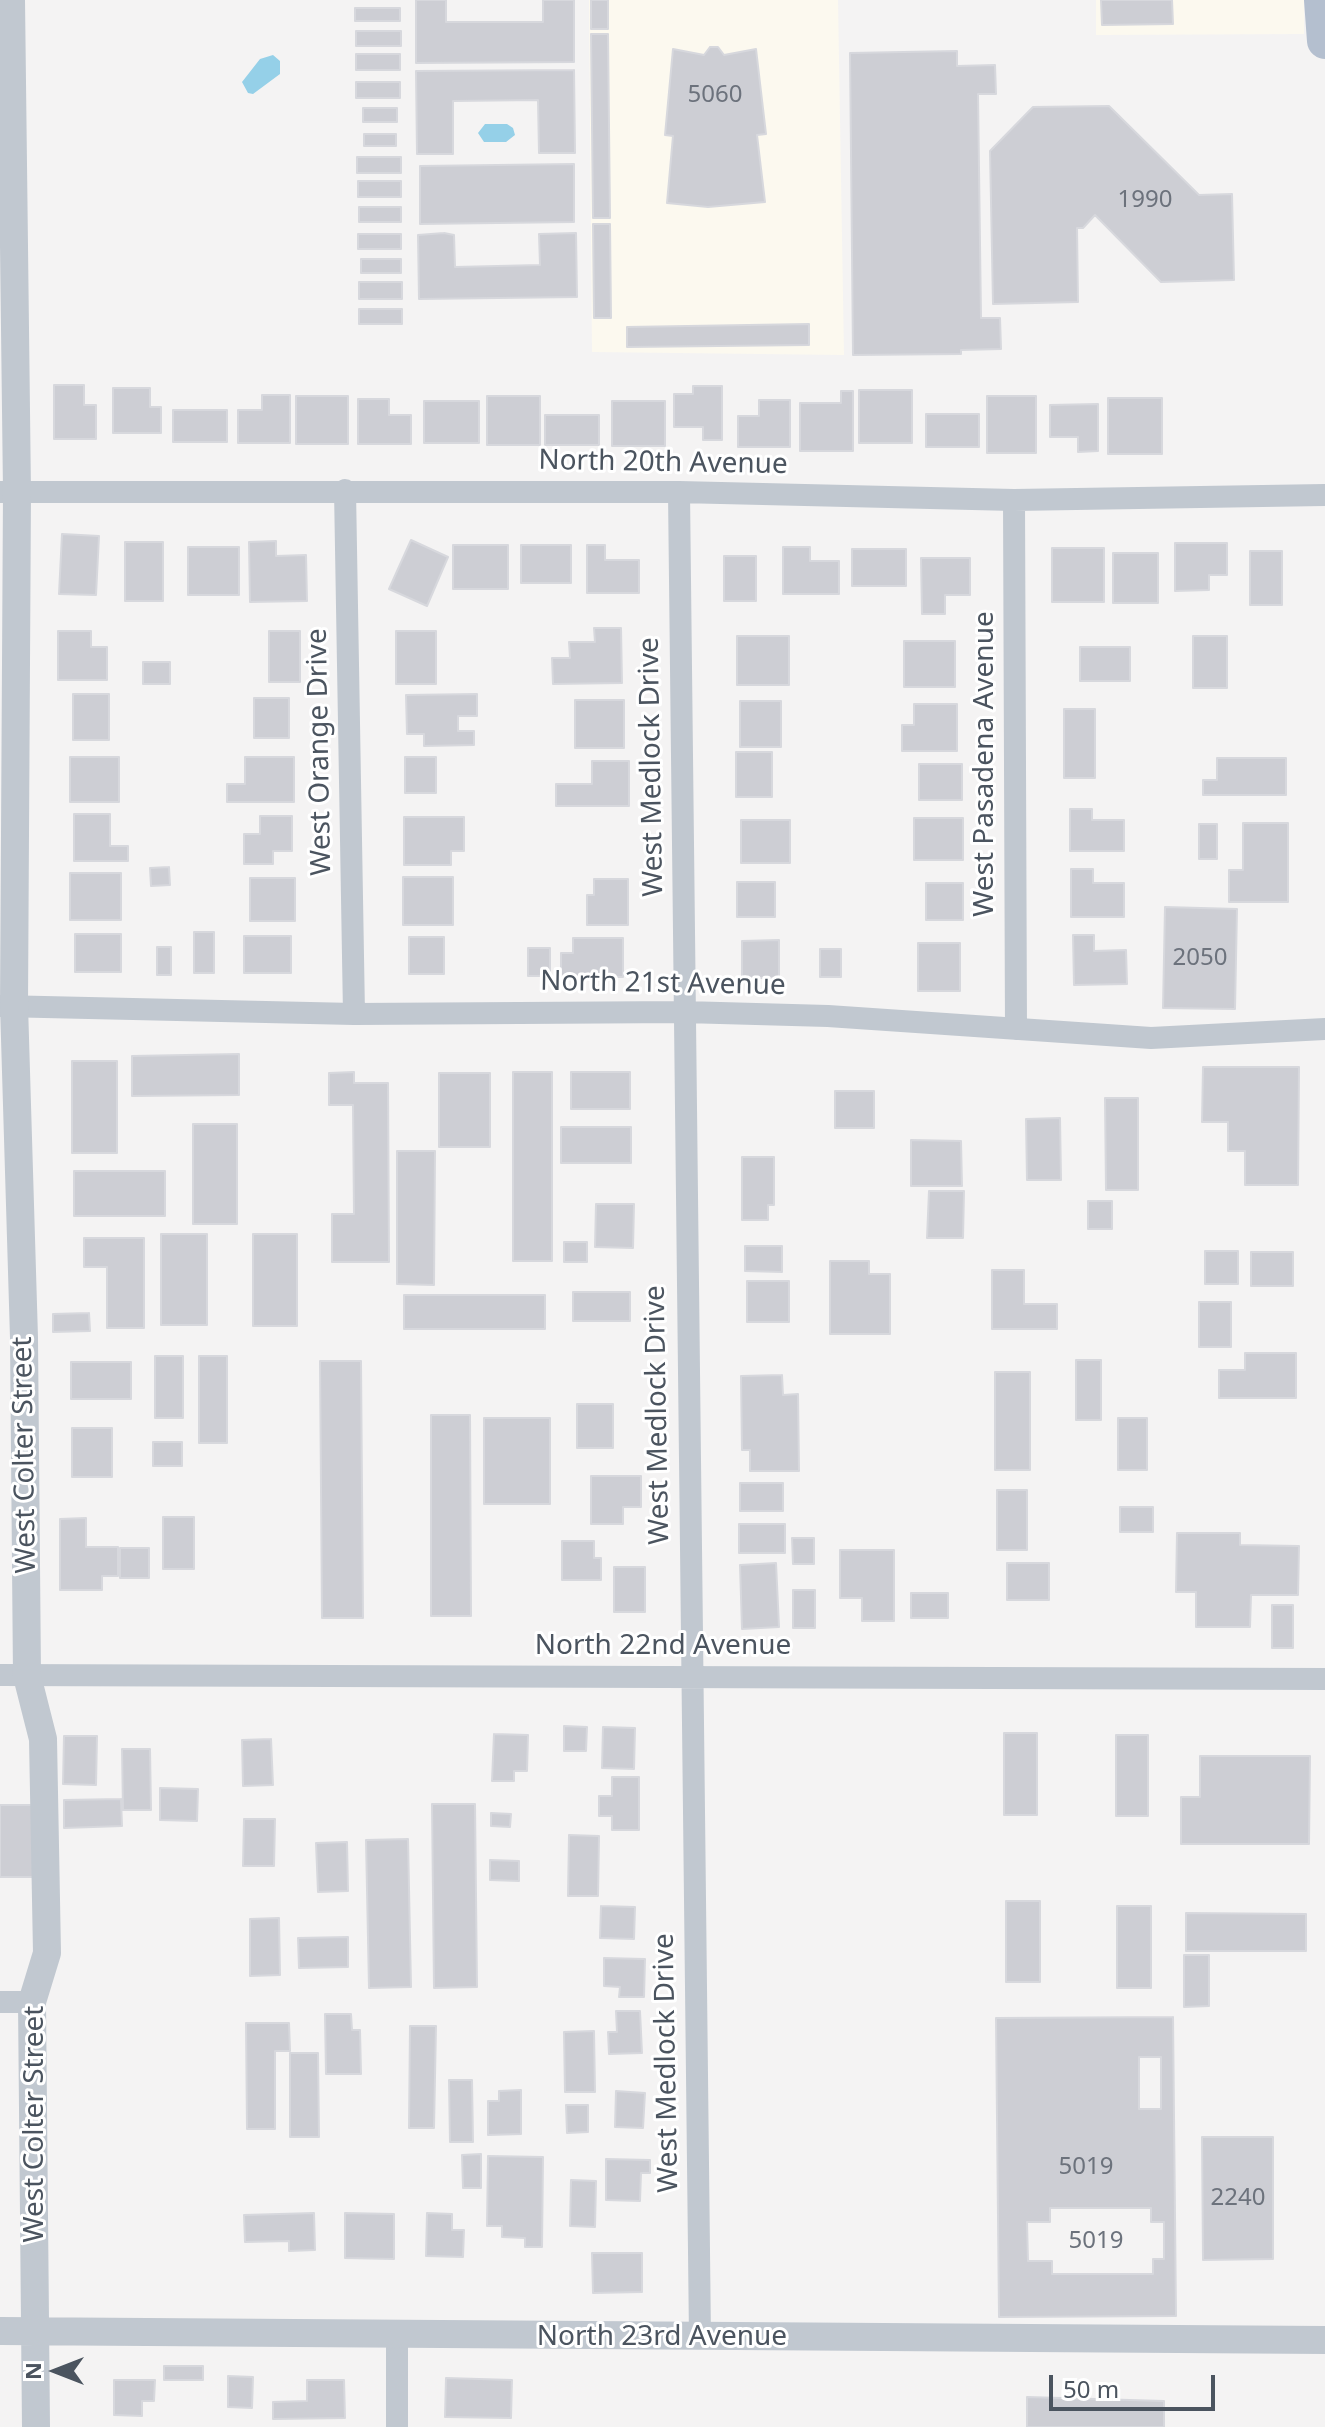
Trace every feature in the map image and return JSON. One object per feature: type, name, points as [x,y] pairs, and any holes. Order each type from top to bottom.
[{"type":"main road","points":[[1322,0],[1325,41]]},
{"type":"street","name":"West Colter Street","points":[[11,0],[6,226],[7,1006],[24,1338],[14,1676],[43,1739],[47,1938],[47,1953],[32,2002],[36,2427]]},
{"type":"street","name":"West Orange Drive","points":[[345,490],[354,1014]]},
{"type":"street","name":"North 20th Avenue","points":[[8,492],[679,492],[1014,500],[1325,495]]},
{"type":"street","name":"West Medlock Drive","points":[[679,492],[700,2338]]},
{"type":"street","name":"West Pasadena Avenue","points":[[1014,500],[1016,1029]]},
{"type":"street","name":"North 21st Avenue","points":[[7,1006],[354,1014],[684,1012],[828,1016],[1151,1038],[1325,1029]]},
{"type":"street","name":"North 22nd Avenue","points":[[14,1676],[1325,1679]]},
{"type":"street","points":[[0,2002],[32,2002]]},
{"type":"street","name":"North 23rd Avenue","points":[[0,2331],[1325,2340]]},
{"type":"street","points":[[397,2336],[397,2427]]},
{"type":"shaded area","points":[[589,0],[838,0],[844,355],[592,352]]},
{"type":"shaded area","points":[[1096,0],[1304,0],[1304,34],[1096,35]]},
{"type":"water","points":[[273,55],[280,61],[280,74],[253,94],[248,93],[242,82],[260,59]]},
{"type":"water","points":[[485,124],[507,124],[513,128],[515,135],[506,142],[484,142],[478,133]]},
{"type":"building","points":[[416,0],[446,0],[446,22],[543,22],[543,0],[574,0],[574,62],[416,63]]},
{"type":"building","points":[[591,0],[608,0],[608,29],[591,29]]},
{"type":"building","points":[[1101,0],[1172,0],[1173,24],[1102,25]]},
{"type":"building","points":[[355,8],[400,8],[400,21],[355,21]]},
{"type":"building","points":[[356,31],[401,31],[401,46],[356,46]]},
{"type":"building","points":[[591,34],[608,34],[610,218],[593,218]]},
{"type":"building","points":[[710,47],[718,47],[724,55],[756,49],[766,134],[757,135],[765,202],[708,207],[667,203],[673,136],[665,135],[673,49],[704,55]]},
{"type":"building","points":[[957,51],[957,66],[995,65],[996,94],[978,94],[981,318],[1000,318],[1001,349],[961,350],[961,354],[853,355],[850,53]]},
{"type":"building","points":[[356,54],[400,54],[400,70],[356,70]]},
{"type":"building","points":[[574,70],[575,153],[539,153],[538,100],[453,101],[453,154],[417,154],[416,71]]},
{"type":"building","points":[[356,82],[400,82],[400,98],[356,98]]},
{"type":"building","points":[[1109,106],[1199,195],[1232,194],[1234,280],[1161,282],[1095,215],[1083,228],[1077,228],[1078,302],[993,304],[990,151],[1033,107]]},
{"type":"building","points":[[363,108],[397,108],[397,122],[363,122]]},
{"type":"building","points":[[364,134],[396,134],[396,146],[364,146]]},
{"type":"building","points":[[357,157],[401,157],[401,173],[357,173]]},
{"type":"building","points":[[574,164],[574,222],[420,224],[420,166]]},
{"type":"building","points":[[358,181],[401,181],[401,197],[358,197]]},
{"type":"building","points":[[359,207],[401,207],[401,222],[359,222]]},
{"type":"building","points":[[593,224],[610,224],[611,318],[594,318]]},
{"type":"building","points":[[576,233],[577,297],[419,299],[418,235],[454,235],[455,267],[540,265],[539,234]]},
{"type":"building","points":[[358,234],[401,234],[401,249],[358,249]]},
{"type":"building","points":[[361,259],[401,259],[401,273],[361,273]]},
{"type":"building","points":[[359,282],[402,282],[402,299],[359,299]]},
{"type":"building","points":[[359,309],[402,309],[402,324],[359,324]]},
{"type":"building","points":[[809,324],[809,345],[627,347],[627,327]]},
{"type":"building","points":[[54,385],[84,385],[84,405],[96,405],[96,439],[54,439]]},
{"type":"building","points":[[693,386],[722,386],[722,440],[703,440],[703,427],[674,427],[674,394],[693,394]]},
{"type":"building","points":[[113,388],[150,388],[150,407],[161,407],[161,433],[113,433]]},
{"type":"building","points":[[859,390],[912,390],[912,443],[859,443]]},
{"type":"building","points":[[841,391],[853,391],[853,451],[800,451],[800,403],[841,403]]},
{"type":"building","points":[[262,395],[290,395],[290,443],[238,443],[238,410],[262,410]]},
{"type":"building","points":[[296,396],[348,396],[348,444],[296,444]]},
{"type":"building","points":[[487,396],[540,396],[540,445],[487,445]]},
{"type":"building","points":[[987,396],[1036,396],[1036,453],[987,453]]},
{"type":"building","points":[[1108,398],[1162,398],[1162,454],[1108,454]]},
{"type":"building","points":[[358,399],[389,399],[389,415],[411,415],[411,444],[358,444]]},
{"type":"building","points":[[759,400],[790,400],[790,447],[738,447],[738,416],[759,416]]},
{"type":"building","points":[[424,401],[479,401],[479,443],[424,443]]},
{"type":"building","points":[[612,401],[665,401],[665,446],[612,446]]},
{"type":"building","points":[[1098,404],[1098,451],[1078,452],[1078,437],[1050,437],[1050,405]]},
{"type":"building","points":[[173,410],[227,410],[227,442],[173,442]]},
{"type":"building","points":[[926,414],[979,414],[979,447],[926,447]]},
{"type":"building","points":[[545,415],[599,415],[599,445],[545,445]]},
{"type":"building","points":[[62,534],[99,536],[96,595],[59,594]]},
{"type":"building","points":[[411,540],[448,557],[427,606],[389,589]]},
{"type":"building","points":[[276,541],[276,556],[306,555],[307,601],[250,602],[249,542]]},
{"type":"building","points":[[125,542],[163,542],[163,601],[125,601]]},
{"type":"building","points":[[1175,543],[1227,543],[1227,575],[1209,575],[1209,590],[1175,591]]},
{"type":"building","points":[[453,545],[508,545],[508,589],[453,589]]},
{"type":"building","points":[[521,545],[571,545],[571,583],[521,583]]},
{"type":"building","points":[[587,545],[605,545],[605,560],[639,560],[639,593],[587,593]]},
{"type":"building","points":[[188,547],[239,547],[239,595],[188,595]]},
{"type":"building","points":[[783,547],[810,547],[810,561],[839,561],[839,594],[783,594]]},
{"type":"building","points":[[1052,548],[1104,548],[1104,602],[1052,602]]},
{"type":"building","points":[[852,549],[906,549],[906,586],[852,586]]},
{"type":"building","points":[[1250,551],[1282,551],[1282,605],[1250,605]]},
{"type":"building","points":[[1113,553],[1158,553],[1158,603],[1113,603]]},
{"type":"building","points":[[724,556],[756,556],[756,601],[724,601]]},
{"type":"building","points":[[921,558],[970,558],[970,595],[945,595],[945,614],[922,614]]},
{"type":"building","points":[[594,628],[621,628],[622,683],[553,684],[552,658],[570,658],[569,642],[595,642]]},
{"type":"building","points":[[58,631],[91,631],[91,647],[107,647],[107,680],[58,680]]},
{"type":"building","points":[[269,631],[300,631],[300,682],[269,682]]},
{"type":"building","points":[[396,631],[436,631],[436,684],[396,684]]},
{"type":"building","points":[[737,636],[789,636],[789,685],[737,685]]},
{"type":"building","points":[[1193,636],[1227,636],[1227,688],[1193,688]]},
{"type":"building","points":[[904,641],[955,641],[955,687],[904,687]]},
{"type":"building","points":[[1080,647],[1130,647],[1130,681],[1080,681]]},
{"type":"building","points":[[143,662],[170,662],[170,684],[143,684]]},
{"type":"building","points":[[73,694],[109,694],[109,740],[73,740]]},
{"type":"building","points":[[477,694],[477,716],[458,716],[458,731],[474,731],[474,745],[424,746],[424,734],[407,734],[406,695]]},
{"type":"building","points":[[254,698],[289,698],[289,738],[254,738]]},
{"type":"building","points":[[575,700],[624,700],[624,748],[575,748]]},
{"type":"building","points":[[740,701],[781,701],[781,747],[740,747]]},
{"type":"building","points":[[914,704],[957,704],[957,751],[902,751],[902,725],[914,725]]},
{"type":"building","points":[[1064,709],[1095,709],[1095,778],[1064,778]]},
{"type":"building","points":[[736,752],[772,752],[772,797],[736,797]]},
{"type":"building","points":[[70,757],[119,757],[119,802],[70,802]]},
{"type":"building","points":[[245,757],[294,757],[294,802],[227,802],[227,784],[245,784]]},
{"type":"building","points":[[405,757],[436,757],[436,793],[405,793]]},
{"type":"building","points":[[1217,758],[1286,758],[1286,795],[1203,795],[1203,780],[1217,780]]},
{"type":"building","points":[[592,761],[629,761],[629,806],[556,806],[556,784],[592,784]]},
{"type":"building","points":[[919,764],[962,764],[962,800],[919,800]]},
{"type":"building","points":[[1070,809],[1092,809],[1092,820],[1124,820],[1124,851],[1070,851]]},
{"type":"building","points":[[74,814],[110,814],[110,846],[128,846],[128,861],[74,861]]},
{"type":"building","points":[[260,816],[292,816],[292,851],[273,851],[273,864],[244,864],[244,834],[260,834]]},
{"type":"building","points":[[404,817],[464,817],[464,851],[451,851],[451,865],[404,865]]},
{"type":"building","points":[[914,818],[963,818],[963,860],[914,860]]},
{"type":"building","points":[[741,820],[790,820],[790,863],[741,863]]},
{"type":"building","points":[[1243,823],[1288,823],[1288,902],[1229,902],[1229,870],[1243,870]]},
{"type":"building","points":[[1199,824],[1217,824],[1217,859],[1199,859]]},
{"type":"building","points":[[169,867],[170,885],[151,886],[150,868]]},
{"type":"building","points":[[1071,869],[1093,869],[1093,883],[1124,883],[1124,917],[1071,917]]},
{"type":"building","points":[[70,873],[121,873],[121,920],[70,920]]},
{"type":"building","points":[[403,877],[453,877],[453,925],[403,925]]},
{"type":"building","points":[[250,878],[295,878],[295,921],[250,921]]},
{"type":"building","points":[[594,879],[628,879],[628,925],[587,925],[587,895],[594,895]]},
{"type":"building","points":[[737,882],[775,882],[775,917],[737,917]]},
{"type":"building","points":[[926,883],[963,883],[963,920],[926,920]]},
{"type":"building","points":[[1165,907],[1237,909],[1235,1009],[1163,1008]]},
{"type":"building","points":[[194,932],[214,932],[214,973],[194,973]]},
{"type":"building","points":[[75,934],[121,934],[121,972],[75,972]]},
{"type":"building","points":[[1073,935],[1094,935],[1094,951],[1126,950],[1127,984],[1074,985]]},
{"type":"building","points":[[244,936],[291,936],[291,973],[244,973]]},
{"type":"building","points":[[409,937],[444,937],[444,974],[409,974]]},
{"type":"building","points":[[573,938],[623,938],[623,977],[561,977],[561,953],[573,953]]},
{"type":"building","points":[[779,940],[779,978],[742,978],[742,941]]},
{"type":"building","points":[[918,943],[960,943],[960,991],[918,991]]},
{"type":"building","points":[[157,947],[171,947],[171,975],[157,975]]},
{"type":"building","points":[[528,948],[550,948],[550,976],[528,976]]},
{"type":"building","points":[[820,949],[841,949],[841,977],[820,977]]},
{"type":"building","points":[[239,1054],[239,1095],[132,1096],[132,1056]]},
{"type":"building","points":[[72,1061],[117,1061],[117,1153],[72,1153]]},
{"type":"building","points":[[1203,1067],[1299,1067],[1298,1185],[1245,1185],[1245,1151],[1228,1151],[1228,1122],[1202,1122]]},
{"type":"building","points":[[354,1072],[354,1083],[388,1083],[389,1262],[332,1262],[332,1214],[354,1214],[353,1105],[329,1105],[329,1073]]},
{"type":"building","points":[[513,1072],[552,1072],[552,1261],[513,1261]]},
{"type":"building","points":[[571,1072],[630,1072],[630,1109],[571,1109]]},
{"type":"building","points":[[439,1073],[490,1073],[490,1147],[439,1147]]},
{"type":"building","points":[[835,1091],[874,1091],[874,1128],[835,1128]]},
{"type":"building","points":[[1105,1098],[1138,1098],[1138,1190],[1106,1190]]},
{"type":"building","points":[[1060,1118],[1061,1180],[1027,1180],[1026,1119]]},
{"type":"building","points":[[193,1124],[237,1124],[237,1224],[193,1224]]},
{"type":"building","points":[[561,1127],[631,1127],[631,1163],[561,1163]]},
{"type":"building","points":[[911,1140],[961,1141],[962,1186],[911,1186]]},
{"type":"building","points":[[397,1151],[435,1151],[434,1285],[397,1284]]},
{"type":"building","points":[[742,1157],[774,1157],[774,1205],[768,1205],[768,1220],[742,1220]]},
{"type":"building","points":[[74,1171],[165,1171],[165,1216],[74,1216]]},
{"type":"building","points":[[929,1191],[964,1191],[963,1238],[927,1238]]},
{"type":"building","points":[[1088,1201],[1112,1201],[1112,1229],[1088,1229]]},
{"type":"building","points":[[596,1204],[634,1204],[633,1248],[595,1247]]},
{"type":"building","points":[[161,1234],[207,1234],[207,1325],[161,1325]]},
{"type":"building","points":[[253,1234],[297,1234],[297,1326],[253,1326]]},
{"type":"building","points":[[84,1238],[144,1238],[144,1328],[107,1328],[107,1267],[84,1267]]},
{"type":"building","points":[[564,1242],[587,1242],[587,1262],[564,1262]]},
{"type":"building","points":[[745,1246],[782,1246],[782,1272],[745,1271]]},
{"type":"building","points":[[1205,1251],[1238,1251],[1238,1284],[1205,1284]]},
{"type":"building","points":[[1251,1252],[1293,1252],[1293,1286],[1251,1286]]},
{"type":"building","points":[[830,1261],[869,1261],[869,1274],[890,1274],[890,1334],[830,1334]]},
{"type":"building","points":[[992,1270],[1024,1270],[1024,1304],[1057,1304],[1057,1329],[992,1329]]},
{"type":"building","points":[[747,1281],[789,1281],[789,1322],[747,1322]]},
{"type":"building","points":[[573,1292],[630,1292],[630,1321],[573,1321]]},
{"type":"building","points":[[404,1295],[545,1295],[545,1329],[404,1329]]},
{"type":"building","points":[[1199,1302],[1231,1302],[1231,1347],[1199,1347]]},
{"type":"building","points":[[89,1313],[90,1331],[53,1332],[53,1314]]},
{"type":"building","points":[[1245,1353],[1296,1353],[1296,1398],[1219,1398],[1219,1370],[1245,1370]]},
{"type":"building","points":[[155,1356],[183,1356],[183,1418],[155,1418]]},
{"type":"building","points":[[199,1356],[227,1356],[227,1443],[199,1443]]},
{"type":"building","points":[[1076,1360],[1101,1360],[1101,1420],[1076,1420]]},
{"type":"building","points":[[320,1361],[361,1361],[363,1618],[322,1618]]},
{"type":"building","points":[[71,1362],[131,1362],[131,1399],[71,1399]]},
{"type":"building","points":[[995,1372],[1030,1372],[1030,1470],[995,1470]]},
{"type":"building","points":[[782,1375],[783,1395],[798,1394],[799,1471],[750,1471],[750,1450],[742,1450],[741,1376]]},
{"type":"building","points":[[577,1404],[613,1404],[613,1448],[577,1448]]},
{"type":"building","points":[[431,1415],[470,1415],[471,1616],[431,1616]]},
{"type":"building","points":[[484,1418],[550,1418],[550,1504],[484,1504]]},
{"type":"building","points":[[1118,1418],[1147,1418],[1147,1470],[1118,1470]]},
{"type":"building","points":[[72,1428],[112,1428],[112,1477],[72,1477]]},
{"type":"building","points":[[153,1442],[182,1442],[182,1466],[153,1466]]},
{"type":"building","points":[[591,1476],[641,1476],[641,1507],[623,1507],[623,1524],[591,1524]]},
{"type":"building","points":[[740,1483],[783,1483],[783,1511],[740,1511]]},
{"type":"building","points":[[997,1490],[1027,1490],[1027,1550],[997,1550]]},
{"type":"building","points":[[1120,1507],[1153,1507],[1153,1532],[1120,1532]]},
{"type":"building","points":[[163,1517],[194,1517],[194,1569],[163,1569]]},
{"type":"building","points":[[86,1518],[86,1547],[118,1547],[118,1576],[102,1576],[102,1590],[60,1590],[60,1519]]},
{"type":"building","points":[[739,1524],[785,1524],[785,1553],[739,1553]]},
{"type":"building","points":[[1177,1533],[1240,1533],[1240,1545],[1299,1546],[1298,1595],[1251,1595],[1250,1627],[1196,1627],[1196,1592],[1176,1592]]},
{"type":"building","points":[[792,1538],[814,1538],[814,1564],[793,1564]]},
{"type":"building","points":[[562,1541],[594,1541],[594,1558],[601,1558],[601,1580],[562,1580]]},
{"type":"building","points":[[120,1548],[149,1548],[149,1578],[120,1578]]},
{"type":"building","points":[[840,1550],[894,1550],[894,1621],[862,1621],[862,1598],[840,1598]]},
{"type":"building","points":[[776,1563],[779,1627],[742,1629],[740,1565]]},
{"type":"building","points":[[1007,1563],[1049,1563],[1049,1600],[1007,1600]]},
{"type":"building","points":[[614,1567],[645,1567],[645,1612],[614,1612]]},
{"type":"building","points":[[793,1590],[815,1590],[815,1628],[793,1628]]},
{"type":"building","points":[[911,1593],[948,1593],[948,1618],[911,1618]]},
{"type":"building","points":[[1272,1605],[1293,1605],[1293,1648],[1272,1648]]},
{"type":"building","points":[[564,1726],[587,1727],[586,1751],[564,1751]]},
{"type":"building","points":[[603,1727],[635,1728],[634,1769],[602,1768]]},
{"type":"building","points":[[1004,1733],[1037,1733],[1037,1815],[1004,1815]]},
{"type":"building","points":[[494,1734],[528,1735],[527,1771],[514,1771],[514,1781],[492,1781]]},
{"type":"building","points":[[1116,1735],[1148,1735],[1148,1816],[1116,1816]]},
{"type":"building","points":[[64,1736],[97,1736],[96,1785],[63,1784]]},
{"type":"building","points":[[271,1739],[273,1785],[243,1786],[242,1740]]},
{"type":"building","points":[[122,1749],[150,1749],[151,1810],[123,1810]]},
{"type":"building","points":[[1200,1756],[1310,1756],[1309,1844],[1181,1844],[1181,1797],[1200,1797]]},
{"type":"building","points":[[612,1777],[639,1777],[639,1830],[612,1830],[612,1816],[599,1816],[599,1796],[612,1796]]},
{"type":"building","points":[[160,1788],[198,1789],[197,1821],[160,1820]]},
{"type":"building","points":[[121,1799],[122,1826],[64,1828],[64,1800]]},
{"type":"building","points":[[432,1804],[475,1804],[477,1987],[434,1988]]},
{"type":"building","points":[[0,1805],[34,1805],[34,1877],[0,1877]]},
{"type":"building","points":[[491,1813],[511,1814],[510,1827],[491,1826]]},
{"type":"building","points":[[244,1819],[275,1819],[274,1866],[243,1866]]},
{"type":"building","points":[[569,1835],[599,1836],[598,1896],[568,1896]]},
{"type":"building","points":[[408,1839],[411,1987],[369,1988],[366,1840]]},
{"type":"building","points":[[347,1842],[348,1891],[318,1892],[316,1843]]},
{"type":"building","points":[[490,1860],[519,1861],[519,1881],[490,1880]]},
{"type":"building","points":[[1006,1901],[1040,1901],[1040,1982],[1006,1982]]},
{"type":"building","points":[[601,1906],[635,1907],[634,1939],[600,1938]]},
{"type":"building","points":[[1117,1906],[1151,1906],[1151,1988],[1117,1988]]},
{"type":"building","points":[[1186,1913],[1306,1914],[1306,1951],[1186,1951]]},
{"type":"building","points":[[279,1918],[280,1975],[250,1976],[250,1919]]},
{"type":"building","points":[[348,1937],[348,1967],[299,1968],[298,1938]]},
{"type":"building","points":[[1184,1955],[1209,1955],[1209,2006],[1184,2007]]},
{"type":"building","points":[[604,1958],[645,1959],[644,1997],[619,1997],[620,1987],[604,1986]]},
{"type":"building","points":[[616,2011],[640,2011],[642,2053],[609,2054],[608,2032],[617,2032]]},
{"type":"building","points":[[325,2014],[351,2014],[352,2030],[360,2030],[361,2074],[326,2074]]},
{"type":"building","points":[[1173,2017],[1176,2316],[999,2317],[996,2018]]},
{"type":"building","points":[[246,2023],[289,2023],[290,2051],[275,2051],[275,2129],[247,2129]]},
{"type":"building","points":[[410,2026],[436,2026],[434,2128],[409,2128]]},
{"type":"building","points":[[594,2031],[595,2092],[565,2092],[564,2032]]},
{"type":"building","points":[[290,2053],[318,2053],[319,2137],[290,2137]]},
{"type":"building","points":[[1139,2057],[1161,2057],[1161,2109],[1139,2109]]},
{"type":"building","points":[[449,2080],[472,2080],[473,2142],[450,2142]]},
{"type":"building","points":[[521,2090],[521,2134],[488,2135],[488,2101],[499,2101],[499,2091]]},
{"type":"building","points":[[616,2091],[645,2093],[643,2128],[615,2127]]},
{"type":"building","points":[[566,2105],[588,2105],[588,2132],[567,2133]]},
{"type":"building","points":[[1202,2137],[1273,2137],[1273,2259],[1203,2260]]},
{"type":"building","points":[[481,2154],[481,2188],[463,2188],[462,2155]]},
{"type":"building","points":[[488,2156],[543,2157],[542,2247],[525,2247],[525,2238],[502,2237],[502,2226],[487,2226]]},
{"type":"building","points":[[606,2159],[650,2160],[650,2173],[641,2173],[640,2201],[606,2200]]},
{"type":"building","points":[[571,2180],[596,2181],[595,2227],[570,2226]]},
{"type":"building","points":[[1050,2208],[1151,2208],[1151,2222],[1164,2222],[1164,2259],[1153,2259],[1153,2274],[1052,2274],[1052,2261],[1028,2261],[1027,2222],[1050,2222]]},
{"type":"building","points":[[314,2213],[315,2250],[289,2251],[289,2241],[245,2242],[244,2215]]},
{"type":"building","points":[[345,2213],[394,2214],[394,2259],[345,2258]]},
{"type":"building","points":[[427,2213],[452,2214],[452,2230],[464,2230],[463,2257],[426,2256]]},
{"type":"building","points":[[592,2253],[642,2253],[642,2292],[593,2293]]},
{"type":"building","points":[[164,2366],[203,2366],[203,2380],[164,2380]]},
{"type":"building","points":[[228,2376],[253,2377],[252,2408],[228,2407]]},
{"type":"building","points":[[446,2378],[512,2380],[511,2418],[445,2417]]},
{"type":"building","points":[[114,2380],[155,2380],[154,2401],[142,2401],[142,2416],[114,2415]]},
{"type":"building","points":[[307,2380],[344,2380],[345,2418],[273,2419],[273,2402],[307,2401]]},
{"type":"building","points":[[1027,2397],[1164,2401],[1164,2427],[1027,2427]]}]
